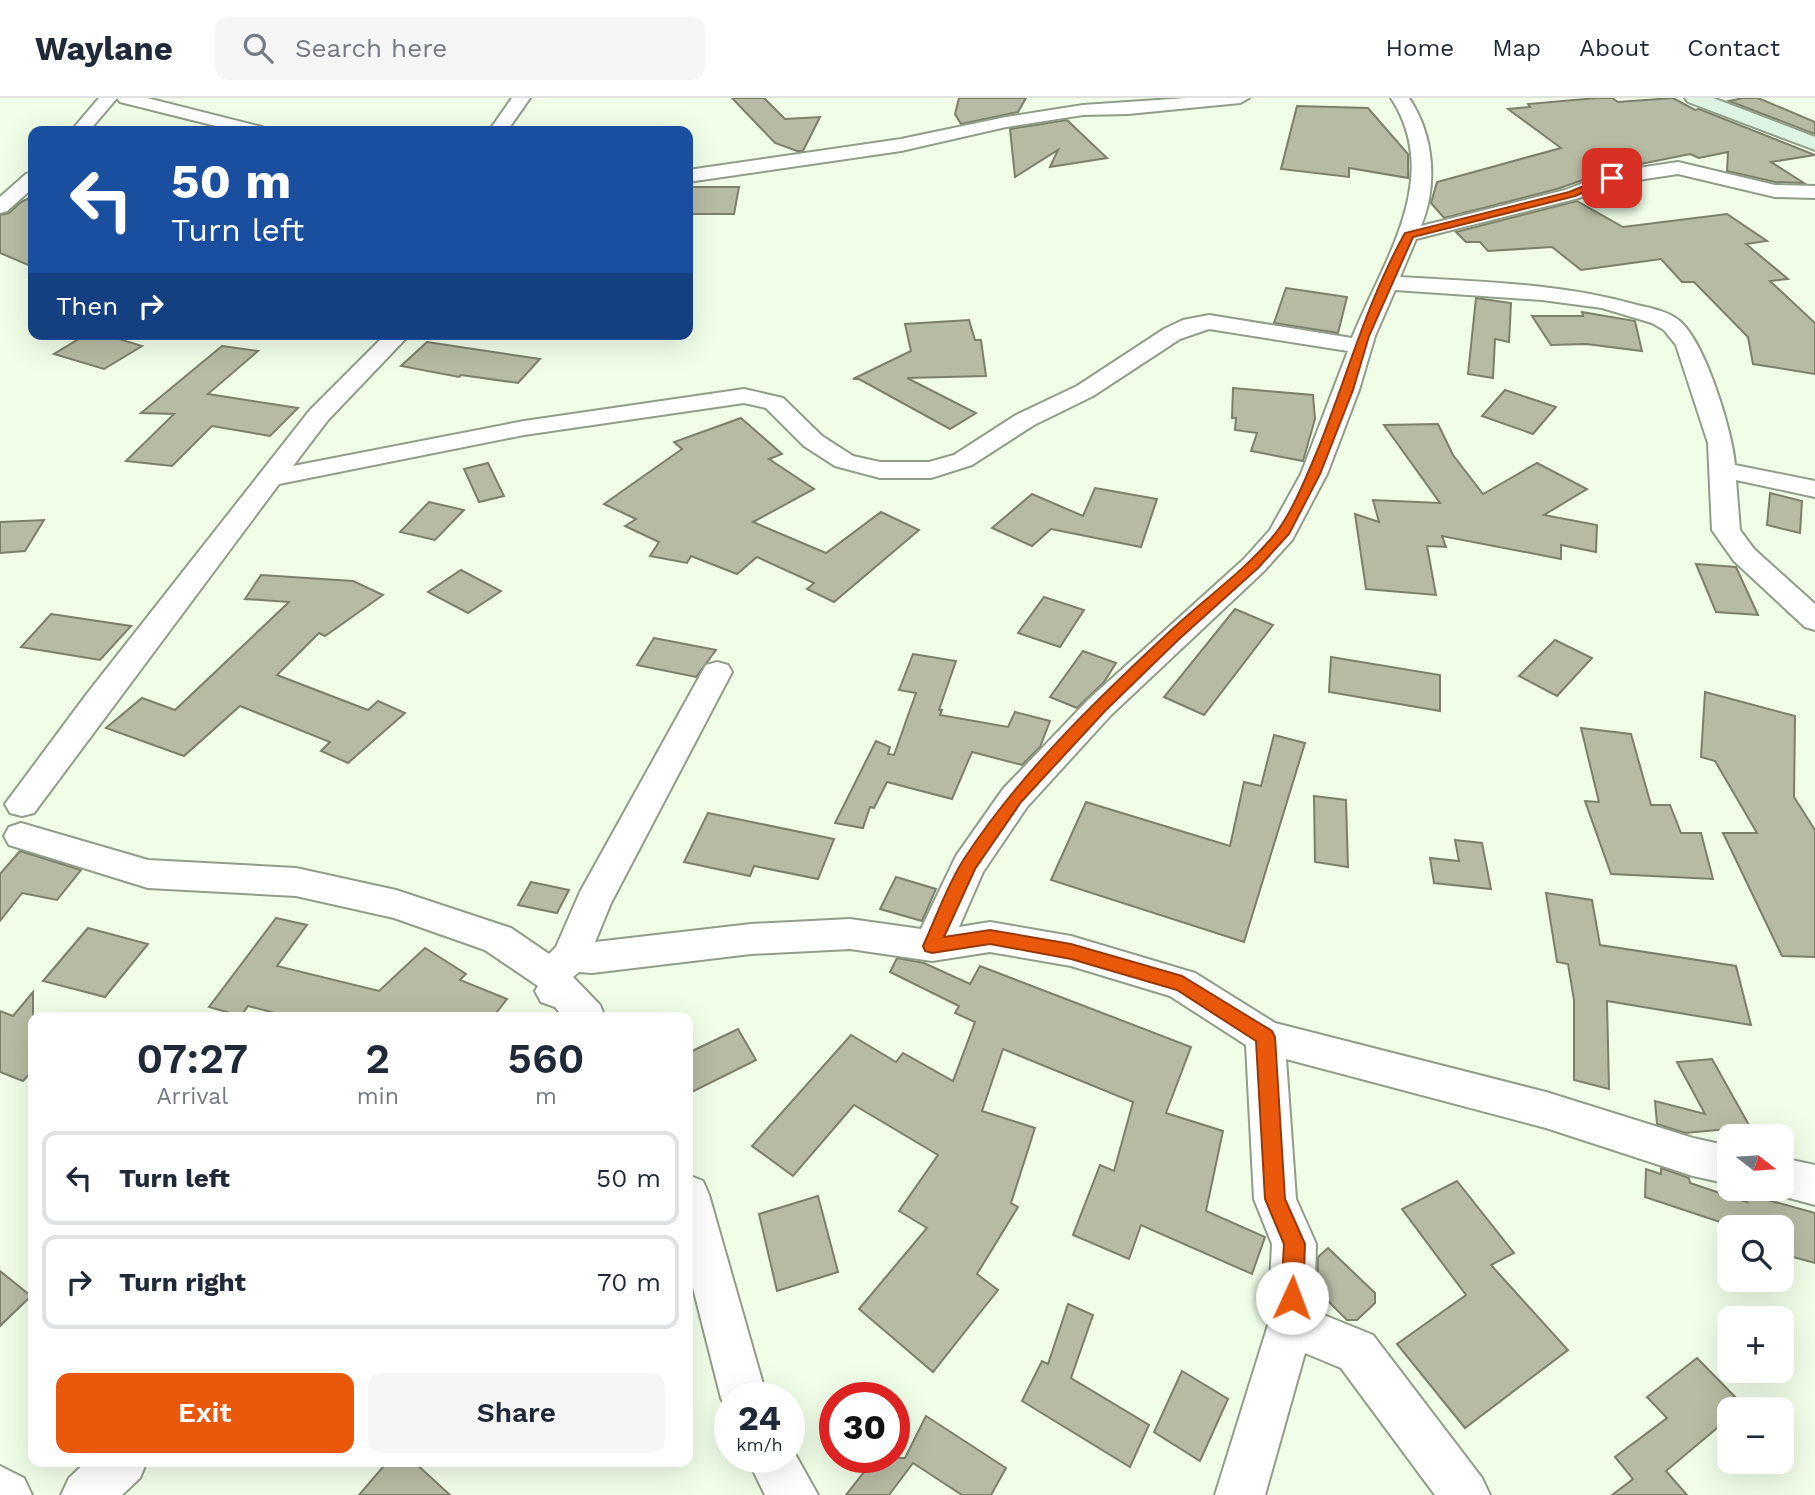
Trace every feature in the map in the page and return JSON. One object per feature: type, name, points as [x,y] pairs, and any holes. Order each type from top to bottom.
[{"type":"main road","points":[[1695,98],[1815,144]]},
{"type":"street","points":[[84,126],[103,108],[108,98]]},
{"type":"street","points":[[126,98],[236,126]]},
{"type":"street","points":[[501,126],[521,98]]},
{"type":"street","points":[[1063,98],[1083,110]]},
{"type":"street","points":[[693,175],[901,145],[1006,122],[1083,110],[1240,98]]},
{"type":"street","points":[[932,946],[968,866],[1015,798],[1100,708],[1173,636],[1254,565],[1282,534],[1314,474],[1347,390],[1360,346],[1409,235],[1423,176],[1422,154],[1406,107],[1400,98]]},
{"type":"street","points":[[1409,235],[1572,194],[1612,178],[1640,172],[1678,168],[1775,191],[1815,192]]},
{"type":"street","points":[[0,207],[28,182]]},
{"type":"street","points":[[1387,283],[1542,293],[1604,302],[1660,318],[1672,325],[1687,344],[1721,443],[1726,530],[1744,555],[1815,620]]},
{"type":"street","points":[[271,478],[524,428],[744,396],[774,402],[813,441],[844,461],[880,470],[931,470],[963,460],[1025,420],[1085,391],[1153,345],[1191,325],[1222,324],[1360,346]]},
{"type":"street","points":[[393,340],[320,415],[97,703],[11,823],[148,874],[296,882],[396,904],[498,939],[565,990],[582,1012]]},
{"type":"street","points":[[1723,470],[1815,489]]},
{"type":"street","points":[[555,985],[593,902],[717,672]]},
{"type":"street","points":[[555,985],[592,958],[751,939],[850,934],[932,946],[990,937],[1071,951],[1182,984],[1265,1037],[1546,1110],[1717,1162]]},
{"type":"street","points":[[1240,1495],[1291,1325],[1294,1244],[1275,1199],[1265,1037]]},
{"type":"street","points":[[1794,1181],[1815,1185]]},
{"type":"street","points":[[693,1212],[740,1382]]},
{"type":"street","points":[[1291,1325],[1357,1351],[1465,1495]]},
{"type":"street","points":[[86,1495],[116,1467]]},
{"type":"street","points":[[780,1473],[793,1495]]},
{"type":"street","points":[[0,1490],[7,1495]]},
{"type":"building","points":[[732,98],[764,98],[785,119],[820,117],[803,151],[797,151],[775,143]]},
{"type":"building","points":[[959,98],[1026,98],[1018,112],[961,124],[955,114]]},
{"type":"building","points":[[1612,98],[1618,102],[1673,98],[1695,110],[1699,109],[1815,155],[1771,162],[1804,183],[1775,182],[1727,171],[1728,152],[1699,158],[1690,154],[1611,170],[1557,189],[1444,218],[1431,203],[1437,182],[1561,148],[1508,109],[1530,107],[1528,104]]},
{"type":"building","points":[[1758,98],[1815,122],[1815,134],[1729,101]]},
{"type":"building","points":[[1297,106],[1368,108],[1408,154],[1408,178],[1349,168],[1349,177],[1281,169]]},
{"type":"building","points":[[1067,120],[1107,158],[1050,167],[1058,150],[1015,177],[1010,129]]},
{"type":"building","points":[[693,187],[739,187],[734,214],[693,214]]},
{"type":"building","points":[[28,198],[28,265],[0,253],[0,215],[9,213]]},
{"type":"building","points":[[1577,201],[1623,227],[1727,214],[1767,241],[1746,244],[1788,279],[1770,281],[1815,323],[1815,374],[1753,364],[1748,337],[1694,282],[1682,282],[1661,259],[1581,270],[1552,247],[1488,251],[1480,242],[1466,242],[1456,232]]},
{"type":"building","points":[[1286,288],[1347,297],[1338,333],[1274,323]]},
{"type":"building","points":[[1476,298],[1511,303],[1509,342],[1495,339],[1493,378],[1468,374]]},
{"type":"building","points":[[1582,312],[1635,321],[1642,351],[1586,344],[1551,345],[1532,316],[1583,316]]},
{"type":"building","points":[[969,320],[975,340],[981,340],[986,376],[907,378],[976,413],[950,429],[859,379],[853,379],[911,351],[905,324]]},
{"type":"building","points":[[77,340],[122,340],[142,346],[104,369],[54,354]]},
{"type":"building","points":[[427,342],[540,359],[518,383],[461,375],[459,377],[401,366]]},
{"type":"building","points":[[222,346],[258,351],[208,394],[298,408],[270,436],[212,426],[172,466],[126,461],[174,414],[141,413]]},
{"type":"building","points":[[1233,388],[1313,395],[1315,419],[1303,461],[1251,451],[1257,433],[1235,430],[1236,418],[1232,418]]},
{"type":"building","points":[[1505,390],[1556,407],[1533,434],[1482,416]]},
{"type":"building","points":[[741,418],[782,454],[769,459],[814,489],[753,522],[826,553],[881,512],[919,530],[834,602],[807,589],[814,583],[757,557],[737,574],[691,556],[687,563],[650,556],[659,542],[625,526],[636,519],[604,504],[682,449],[674,442]]},
{"type":"building","points":[[1438,424],[1453,455],[1483,494],[1537,463],[1587,489],[1544,515],[1597,525],[1596,552],[1561,545],[1561,559],[1442,536],[1446,547],[1427,546],[1436,595],[1366,589],[1355,514],[1379,522],[1373,500],[1440,503],[1384,425]]},
{"type":"building","points":[[488,463],[504,496],[479,502],[464,469]]},
{"type":"building","points":[[1095,488],[1157,499],[1141,547],[1051,529],[1032,546],[992,528],[1032,494],[1083,516]]},
{"type":"building","points":[[1770,493],[1802,501],[1800,533],[1767,525]]},
{"type":"building","points":[[429,502],[464,510],[435,540],[400,532]]},
{"type":"building","points":[[44,520],[25,551],[0,553],[0,522]]},
{"type":"building","points":[[1696,564],[1736,567],[1758,615],[1716,612]]},
{"type":"building","points":[[461,570],[501,591],[468,613],[428,592]]},
{"type":"building","points":[[261,575],[353,581],[383,595],[325,636],[319,633],[277,675],[368,710],[378,701],[405,713],[348,763],[321,751],[330,742],[240,706],[184,756],[106,728],[142,698],[175,710],[289,602],[245,599]]},
{"type":"building","points":[[1044,597],[1084,610],[1060,647],[1018,633]]},
{"type":"building","points":[[1235,609],[1273,625],[1204,715],[1164,697]]},
{"type":"building","points":[[51,614],[131,626],[100,660],[21,647]]},
{"type":"building","points":[[654,638],[716,650],[696,677],[637,665]]},
{"type":"building","points":[[1555,640],[1592,658],[1557,696],[1519,676]]},
{"type":"building","points":[[1083,651],[1116,663],[1104,682],[1077,708],[1050,697]]},
{"type":"building","points":[[913,654],[956,661],[939,710],[942,710],[940,715],[1008,727],[1015,712],[1050,721],[1040,747],[1022,765],[972,752],[952,799],[887,782],[874,808],[870,807],[863,828],[835,823],[876,741],[890,747],[888,754],[894,755],[916,693],[899,690]]},
{"type":"building","points":[[1331,657],[1440,675],[1440,711],[1329,692]]},
{"type":"building","points":[[1705,692],[1795,716],[1794,797],[1815,830],[1815,957],[1782,956],[1723,833],[1757,833],[1715,761],[1701,757]]},
{"type":"building","points":[[1581,728],[1631,734],[1651,805],[1670,805],[1681,833],[1701,833],[1713,879],[1611,874],[1585,801],[1599,802]]},
{"type":"building","points":[[1274,735],[1305,743],[1244,942],[1051,880],[1086,802],[1230,846],[1244,782],[1261,786]]},
{"type":"building","points":[[1314,796],[1346,800],[1348,867],[1315,862]]},
{"type":"building","points":[[708,813],[834,839],[818,879],[754,866],[750,876],[684,862]]},
{"type":"building","points":[[1455,840],[1482,843],[1491,889],[1434,883],[1430,858],[1459,861]]},
{"type":"building","points":[[20,851],[81,870],[57,900],[22,893],[0,921],[0,874]]},
{"type":"building","points":[[896,877],[936,889],[922,921],[880,909]]},
{"type":"building","points":[[531,882],[569,890],[557,913],[518,905]]},
{"type":"building","points":[[1546,893],[1592,900],[1600,945],[1736,966],[1751,1025],[1607,1001],[1609,1089],[1574,1080],[1574,1000],[1568,964],[1557,962]]},
{"type":"building","points":[[276,918],[307,925],[277,966],[379,991],[425,948],[466,974],[460,980],[507,999],[497,1012],[271,1012],[248,1006],[244,1012],[227,1012],[209,1007]]},
{"type":"building","points":[[88,928],[148,944],[105,997],[43,981]]},
{"type":"building","points":[[897,958],[924,963],[970,984],[980,966],[1191,1047],[1166,1113],[1223,1131],[1206,1211],[1265,1237],[1252,1274],[1141,1225],[1129,1259],[1073,1235],[1100,1165],[1114,1171],[1133,1102],[1003,1049],[982,1111],[1035,1128],[1011,1203],[1018,1207],[977,1274],[998,1290],[933,1372],[859,1309],[927,1228],[899,1211],[938,1155],[854,1105],[793,1176],[752,1146],[851,1035],[896,1062],[903,1053],[953,1081],[975,1022],[955,1013],[959,1006],[890,972]]},
{"type":"building","points":[[33,992],[33,1012],[28,1012],[28,1076],[23,1081],[0,1072],[0,1011],[13,1016]]},
{"type":"building","points":[[738,1029],[756,1060],[693,1092],[693,1051]]},
{"type":"building","points":[[1712,1059],[1748,1124],[1717,1124],[1717,1130],[1685,1133],[1657,1124],[1655,1101],[1705,1114],[1677,1062]]},
{"type":"building","points":[[1661,1168],[1689,1178],[1690,1183],[1717,1192],[1717,1201],[1771,1201],[1815,1213],[1815,1263],[1794,1257],[1794,1215],[1717,1215],[1717,1221],[1645,1197],[1646,1169],[1661,1174]]},
{"type":"building","points":[[1457,1181],[1514,1253],[1491,1265],[1568,1350],[1465,1428],[1397,1344],[1466,1295],[1402,1209]]},
{"type":"building","points":[[818,1196],[838,1272],[777,1291],[759,1214]]},
{"type":"building","points":[[1328,1248],[1375,1293],[1375,1303],[1357,1320],[1347,1320],[1317,1290],[1318,1257]]},
{"type":"building","points":[[0,1271],[28,1294],[28,1299],[0,1326]]},
{"type":"building","points":[[1068,1304],[1093,1315],[1071,1378],[1149,1425],[1130,1467],[1022,1401],[1042,1361],[1048,1364]]},
{"type":"building","points":[[1697,1358],[1717,1378],[1717,1383],[1721,1383],[1735,1397],[1717,1397],[1717,1428],[1666,1471],[1687,1495],[1612,1495],[1633,1479],[1615,1457],[1667,1418],[1647,1397]]},
{"type":"building","points":[[1182,1371],[1228,1399],[1200,1461],[1154,1432]]},
{"type":"building","points":[[926,1416],[1006,1468],[991,1495],[962,1495],[913,1463],[910,1467],[910,1448]]},
{"type":"building","points":[[383,1467],[420,1467],[450,1495],[359,1495]]},
{"type":"building","points":[[863,1473],[906,1473],[889,1495],[846,1495]]},
{"type":"route","points":[[1292,1298],[1294,1244],[1275,1199],[1265,1037],[1182,984],[1071,951],[990,937],[932,946],[968,866],[1015,798],[1100,708],[1173,636],[1254,565],[1282,534],[1314,474],[1347,390],[1363,336],[1409,235],[1572,194],[1612,178]]}]
